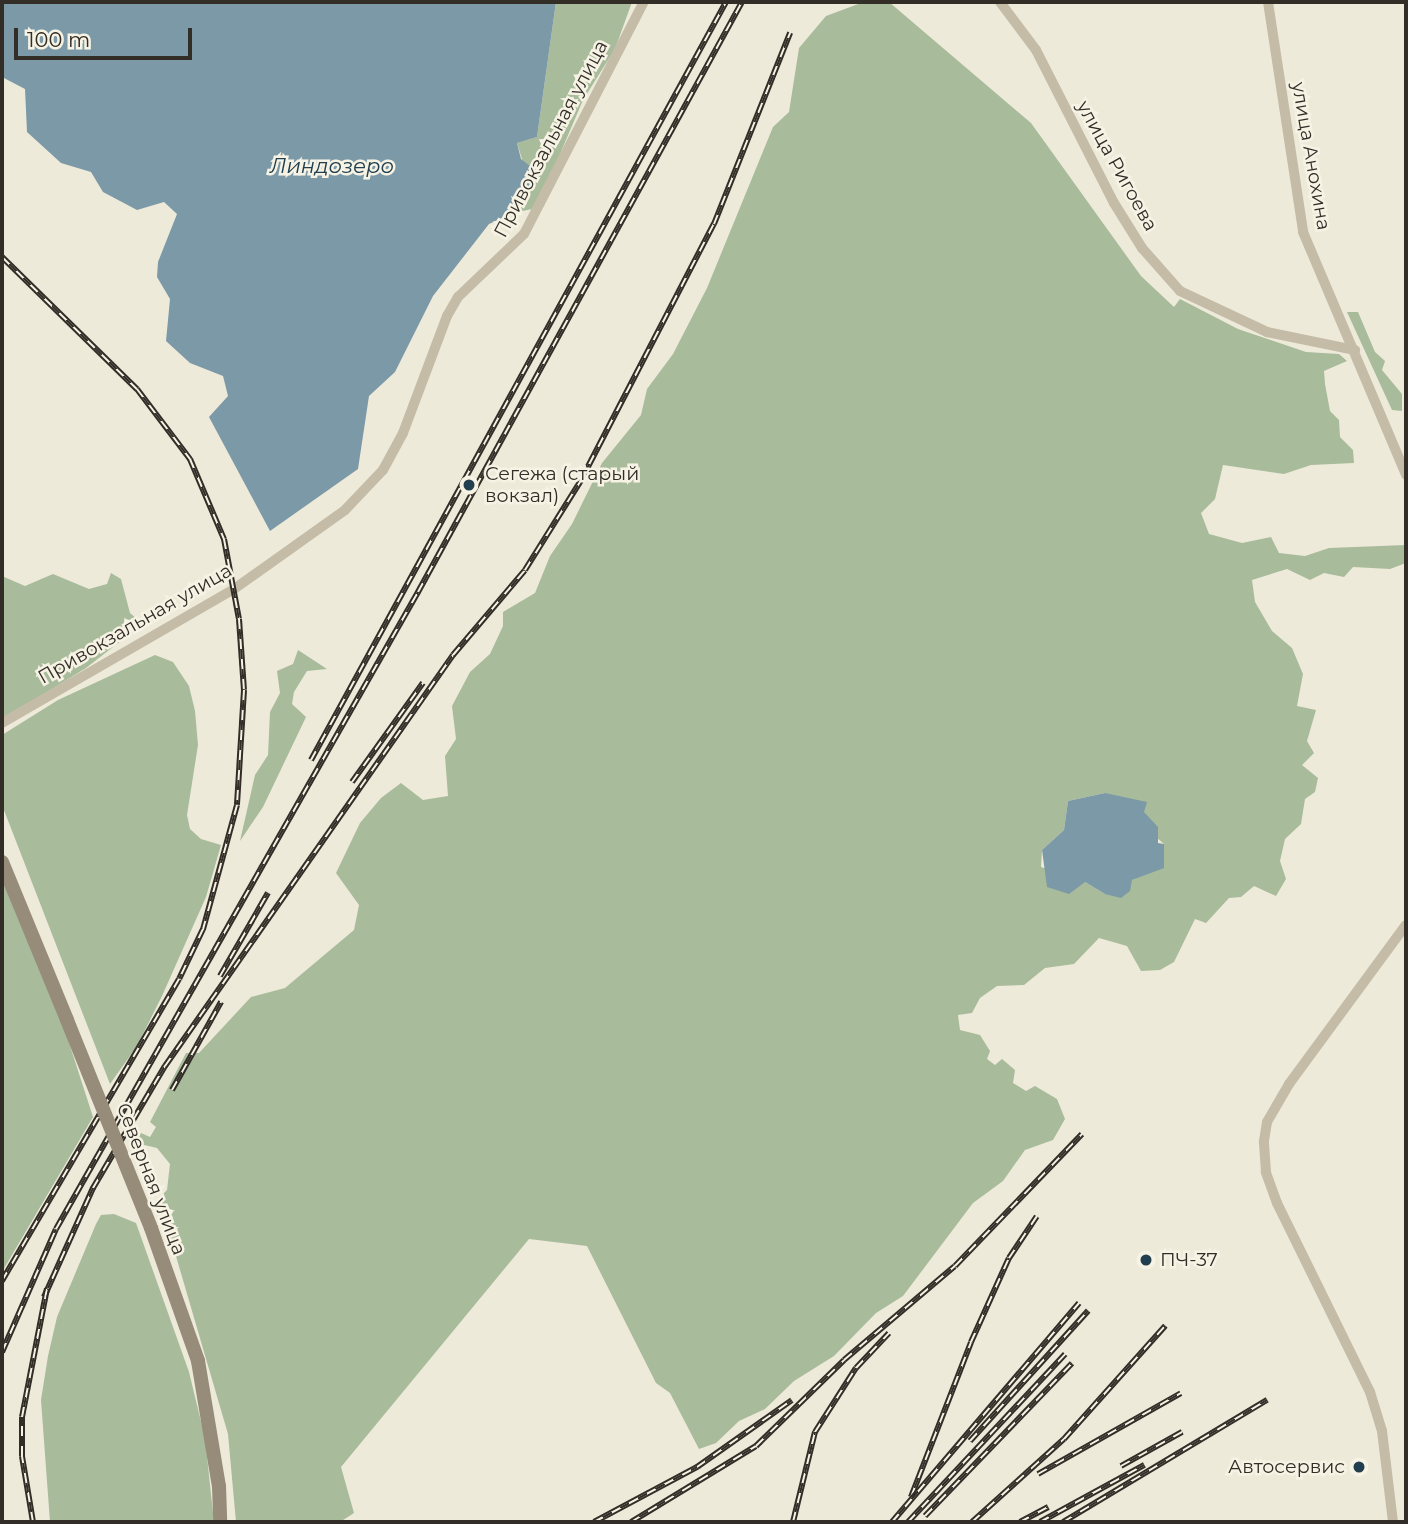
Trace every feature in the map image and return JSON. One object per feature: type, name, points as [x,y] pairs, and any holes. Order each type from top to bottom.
[{"type":"street","name":"Привокзальная улица","points":[[2,723],[233,589],[345,510],[383,470],[403,433],[447,316],[458,297],[506,256],[524,234],[645,2]]},
{"type":"street","name":"улица Ригоева","points":[[1000,2],[1036,50],[1114,203],[1142,248],[1180,292],[1267,332],[1354,350]]},
{"type":"street","name":"улица Анохина","points":[[1268,2],[1303,232],[1406,475]]},
{"type":"street","name":"Северная улица","points":[[2,862],[151,1228],[198,1361],[219,1486],[220,1522]]},
{"type":"street","points":[[1393,1522],[1382,1431],[1370,1392],[1277,1203],[1266,1172],[1264,1141],[1267,1122],[1289,1084],[1406,925]]},
{"type":"green space","points":[[556,2],[632,2],[615,49],[583,100],[537,208],[513,213],[531,188],[517,143],[537,137]]},
{"type":"green space","points":[[889,2],[1031,123],[1141,276],[1174,307],[1180,299],[1238,329],[1306,352],[1339,354],[1347,361],[1324,371],[1330,411],[1339,420],[1340,437],[1353,450],[1354,463],[1311,465],[1284,474],[1223,465],[1215,499],[1201,513],[1209,534],[1242,543],[1271,537],[1279,553],[1305,556],[1329,548],[1406,545],[1406,563],[1390,569],[1353,567],[1344,577],[1324,573],[1310,580],[1287,569],[1252,580],[1255,602],[1272,631],[1292,648],[1303,674],[1297,706],[1316,710],[1307,741],[1314,753],[1302,765],[1318,778],[1315,792],[1305,799],[1301,824],[1285,839],[1280,861],[1286,879],[1276,896],[1254,886],[1241,897],[1229,898],[1206,923],[1195,919],[1174,962],[1160,970],[1141,971],[1127,946],[1099,938],[1074,964],[1045,968],[1024,985],[997,986],[980,998],[972,1013],[958,1015],[960,1030],[980,1035],[990,1051],[987,1059],[995,1065],[1002,1059],[1015,1070],[1013,1083],[1026,1091],[1035,1086],[1057,1099],[1065,1119],[1053,1140],[1025,1150],[1003,1181],[973,1203],[903,1296],[876,1313],[834,1356],[794,1381],[765,1409],[739,1421],[716,1443],[699,1449],[670,1393],[656,1383],[587,1246],[529,1239],[341,1467],[354,1513],[340,1522],[236,1522],[228,1434],[159,1198],[167,1190],[170,1164],[157,1148],[136,1143],[141,1133],[150,1137],[156,1127],[150,1122],[186,1053],[199,1053],[251,997],[285,988],[354,930],[359,905],[336,873],[360,823],[381,798],[401,783],[423,800],[448,796],[445,756],[456,739],[452,706],[470,672],[490,654],[503,626],[503,612],[535,593],[550,556],[572,524],[602,463],[641,415],[647,389],[673,354],[707,288],[773,127],[789,112],[799,48],[826,16],[861,3]],"holes":[[[1105,793],[1164,844],[1152,871],[1132,880],[1124,892],[1105,894],[1085,882],[1041,867],[1042,850],[1064,830],[1068,801]]]},
{"type":"green space","points":[[1347,312],[1358,312],[1375,352],[1385,361],[1382,370],[1402,394],[1402,411],[1392,410]]},
{"type":"green space","points":[[111,573],[121,579],[130,613],[137,619],[127,636],[86,668],[2,720],[2,576],[25,586],[53,574],[89,589],[107,584]]},
{"type":"green space","points":[[298,650],[327,669],[307,671],[294,692],[292,704],[306,717],[263,807],[240,841],[255,775],[268,755],[270,712],[280,693],[277,671],[293,664]]},
{"type":"green space","points":[[155,655],[173,662],[189,686],[195,711],[198,745],[187,815],[190,829],[201,839],[221,845],[206,897],[162,996],[137,1046],[110,1084],[2,805],[2,735],[58,700]]},
{"type":"green space","points":[[2,876],[61,1018],[93,1117],[2,1272]]},
{"type":"green space","points":[[114,1214],[136,1223],[189,1372],[205,1438],[214,1522],[50,1522],[41,1400],[48,1356],[57,1317],[96,1224],[101,1215]]},
{"type":"water","name":"Линдозеро","points":[[2,2],[556,2],[537,137],[517,143],[521,159],[535,170],[531,188],[513,213],[489,224],[433,296],[395,372],[369,396],[358,469],[270,531],[209,417],[228,396],[223,376],[190,363],[166,341],[170,299],[157,277],[158,262],[177,214],[164,202],[137,210],[103,192],[91,172],[61,163],[27,132],[25,89],[2,77]]},
{"type":"water","points":[[1105,793],[1147,802],[1144,812],[1158,827],[1158,843],[1164,844],[1164,868],[1132,880],[1130,891],[1121,898],[1105,894],[1085,882],[1069,894],[1047,887],[1042,850],[1064,830],[1068,801]]},
{"type":"railway","points":[[311,760],[726,2]]},
{"type":"railway","points":[[2,1352],[56,1229],[418,592],[742,2]]},
{"type":"railway","points":[[44,1297],[93,1188],[165,1066],[453,655],[525,570],[580,482],[714,224],[790,33]]},
{"type":"railway","points":[[2,257],[137,389],[190,459],[224,539],[239,619],[244,690],[237,805],[203,929],[179,979],[2,1281]]},
{"type":"railway","points":[[352,782],[423,683]]},
{"type":"railway","points":[[220,976],[268,893]]},
{"type":"railway","points":[[172,1090],[221,1002]]},
{"type":"railway","points":[[631,1522],[756,1446],[844,1360],[955,1266],[1082,1134]]},
{"type":"railway","points":[[911,1497],[971,1342],[1009,1258],[1037,1216]]},
{"type":"railway","points":[[33,1522],[22,1456],[22,1417],[47,1288]]},
{"type":"railway","points":[[892,1522],[1079,1303]]},
{"type":"railway","points":[[970,1441],[1088,1311]]},
{"type":"railway","points":[[972,1522],[1064,1439],[1165,1326]]},
{"type":"railway","points":[[793,1522],[815,1432],[856,1368],[889,1333]]},
{"type":"railway","points":[[908,1522],[1065,1354]]},
{"type":"railway","points":[[925,1516],[1072,1363]]},
{"type":"railway","points":[[1038,1474],[1181,1393]]},
{"type":"railway","points":[[594,1522],[697,1467],[792,1400]]},
{"type":"railway","points":[[1063,1522],[1267,1400]]},
{"type":"railway","points":[[1121,1466],[1182,1432]]},
{"type":"railway","points":[[1040,1522],[1144,1465]]},
{"type":"railway","points":[[1020,1522],[1048,1507]]},
{"type":"place","name":"Сегежа (старый вокзал)","points":[[469,485]]},
{"type":"place","name":"ПЧ-37","points":[[1146,1260]]},
{"type":"place","name":"Автосервис","points":[[1359,1467]]}]
